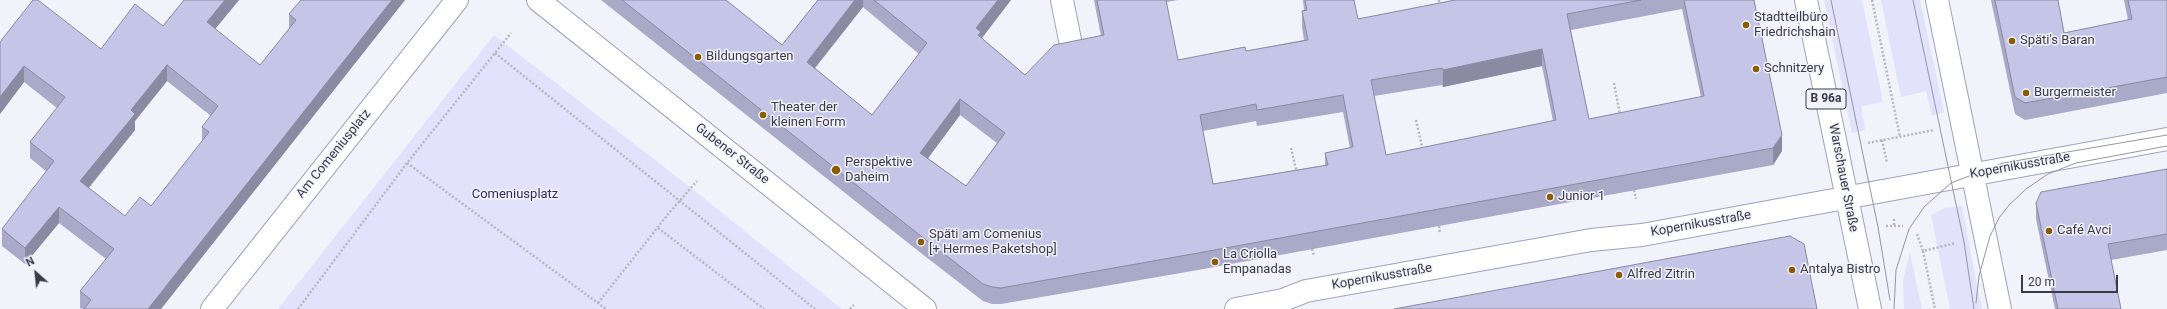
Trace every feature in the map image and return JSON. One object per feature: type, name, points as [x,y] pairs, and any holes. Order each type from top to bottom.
[{"type":"street","name":"Am Comeniusplatz","points":[[212,309],[457,0]]},
{"type":"street","name":"Gubener Straße","points":[[538,0],[560,7],[925,309]]},
{"type":"street","points":[[1062,0],[1071,45]]},
{"type":"street","name":"Warschauer Straße","points":[[1806,0],[1870,309]]},
{"type":"street","points":[[1937,0],[2000,309]]},
{"type":"street","name":"Kopernikusstraße","points":[[1236,309],[1283,300],[1306,291],[1591,240],[1632,237],[2167,139]]},
{"type":"path","points":[[1439,0],[1439,14]]},
{"type":"path","points":[[1872,0],[1900,137]]},
{"type":"path","points":[[298,309],[407,163],[511,33]]},
{"type":"path","points":[[495,53],[815,309]]},
{"type":"path","points":[[1614,83],[1622,122]]},
{"type":"path","points":[[1416,120],[1425,157]]},
{"type":"path","points":[[1868,143],[1934,130]]},
{"type":"path","points":[[1882,140],[1887,165]]},
{"type":"path","points":[[1291,148],[1298,178]]},
{"type":"path","points":[[407,163],[606,309]]},
{"type":"path","points":[[598,303],[697,181]]},
{"type":"path","points":[[1634,190],[1636,199]]},
{"type":"path","points":[[1439,226],[1440,234]]},
{"type":"path","points":[[1886,226],[1903,226]]},
{"type":"path","points":[[658,228],[764,309]]},
{"type":"path","points":[[1917,234],[1923,251],[1935,309]]},
{"type":"path","points":[[1923,251],[1956,243]]},
{"type":"path","points":[[1312,249],[1314,256]]},
{"type":"path","points":[[850,309],[854,305]]},
{"type":"green space","points":[[1824,0],[1862,0],[1883,102],[1861,106],[1865,130],[1852,133]]},
{"type":"green space","points":[[1881,0],[1920,0],[1944,112],[1932,116],[1926,91],[1901,97]]},
{"type":"green space","name":"Comeniusplatz","points":[[494,35],[686,184],[842,309],[278,309]]},
{"type":"green space","points":[[1962,206],[1982,309],[1950,309],[1931,215],[1945,208]]},
{"type":"green space","points":[[1910,253],[1922,309],[1904,309],[1903,280]]},
{"type":"building","points":[[33,0],[38,0],[101,49],[135,4],[163,26],[184,0],[225,0],[207,22],[260,65],[296,20],[289,14],[301,0],[392,0],[148,309],[84,309],[91,300],[80,291],[114,249],[59,207],[25,248],[2,229],[54,161],[30,142],[65,97],[24,66],[0,97],[0,42]],"holes":[[[167,65],[218,106],[202,127],[209,132],[151,206],[140,197],[125,216],[80,181],[135,114],[131,110]]]},
{"type":"building","points":[[622,0],[726,0],[782,45],[818,0],[855,0],[807,62],[872,115],[927,43],[874,0],[998,0],[976,28],[981,32],[978,35],[1025,75],[1054,45],[1104,35],[1097,0],[1166,0],[1178,60],[1245,47],[1246,51],[1308,40],[1302,11],[1307,10],[1305,0],[1354,0],[1358,19],[1455,0],[1641,0],[1567,14],[1589,119],[1704,96],[1684,0],[1754,0],[1782,135],[1773,148],[1001,288],[983,284]],"holes":[[[1542,49],[1556,120],[1386,155],[1371,80],[1442,68],[1443,70]],[[1343,95],[1353,147],[1325,153],[1328,165],[1213,184],[1200,115],[1256,104],[1257,110]],[[960,99],[1005,133],[966,186],[920,153]]]},
{"type":"building","points":[[1995,0],[2058,0],[2064,33],[2132,19],[2128,0],[2167,0],[2167,77],[2025,103],[2015,97]]},
{"type":"building","points":[[2167,169],[2167,234],[2108,244],[2121,309],[2058,309],[2036,203],[2041,192]]},
{"type":"building","points":[[1790,236],[1804,244],[1817,309],[1394,309]]},
{"type":"tram line","points":[[1831,0],[1878,227],[1890,300]]},
{"type":"tram line","points":[[1913,0],[1964,242],[1974,309]]},
{"type":"tram line","points":[[1894,309],[1896,270],[1909,229],[1924,207],[1951,183],[2003,163],[2167,135]]},
{"type":"tram line","points":[[1976,303],[1979,276],[1990,236],[1999,218],[2009,205],[2026,189],[2048,174],[2076,163],[2167,146]]},
{"type":"place","name":"Stadtteilbüro Friedrichshain","points":[[1746,25]]},
{"type":"place","name":"Späti's Baran","points":[[2012,41]]},
{"type":"place","name":"Bildungsgarten","points":[[698,57]]},
{"type":"place","name":"Schnitzery","points":[[1756,69]]},
{"type":"place","name":"Burgermeister","points":[[2026,93]]},
{"type":"place","name":"Theater der kleinen Form","points":[[763,115]]},
{"type":"place","name":"Perspektive Daheim","points":[[836,170]]},
{"type":"place","name":"Junior 1","points":[[1550,197]]},
{"type":"place","name":"Café Avci","points":[[2049,231]]},
{"type":"place","name":"Späti am Comenius [+ Hermes Paketshop]","points":[[921,242]]},
{"type":"place","name":"La Criolla Empanadas","points":[[1215,262]]},
{"type":"place","name":"Antalya Bistro","points":[[1792,270]]},
{"type":"place","name":"Alfred Zitrin","points":[[1619,275]]}]
